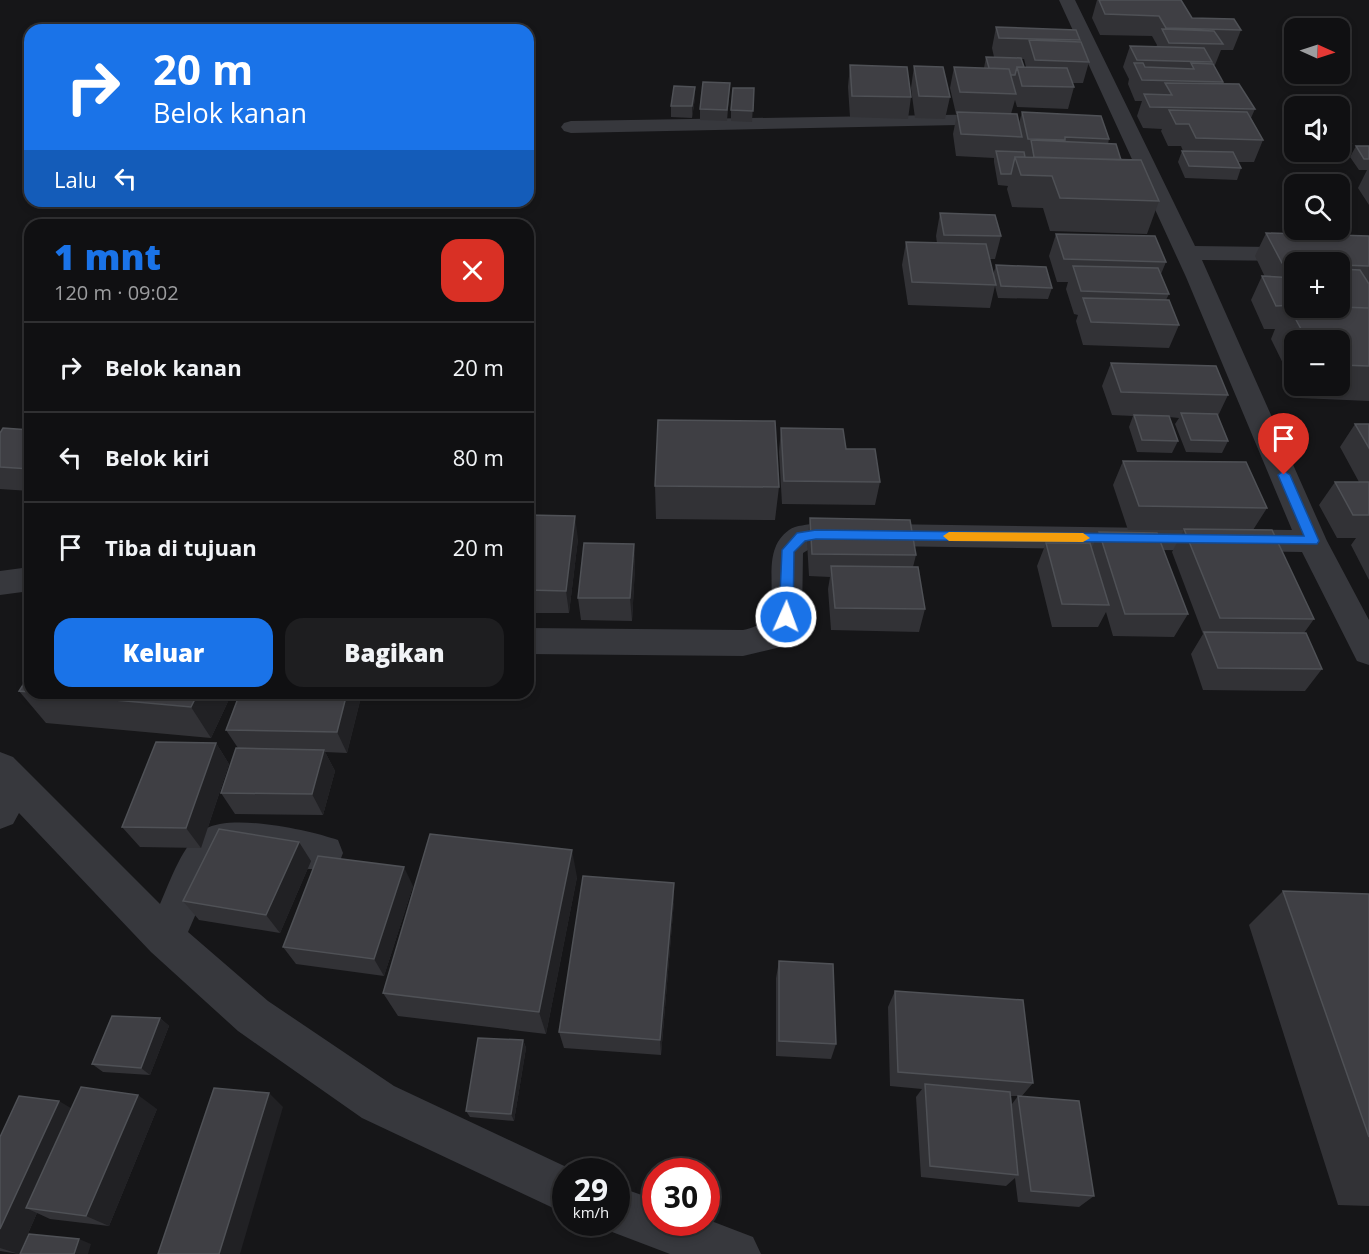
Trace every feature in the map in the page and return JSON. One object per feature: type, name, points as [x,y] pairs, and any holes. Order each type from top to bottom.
[{"type":"street","points":[[1067,0],[1113,119],[1185,252],[1312,541],[1369,652]]},
{"type":"street","points":[[571,127],[1019,120]]},
{"type":"street","points":[[1185,252],[1369,255]]},
{"type":"street","points":[[534,642],[743,643],[769,638],[786,617],[788,550],[801,537],[816,534],[1312,541]]},
{"type":"street","points":[[0,583],[24,580]]},
{"type":"street","points":[[5,788],[165,938],[253,1016],[378,1102],[552,1184]]},
{"type":"street","points":[[165,938],[196,867],[217,842],[247,840],[324,853]]},
{"type":"street","points":[[630,1215],[736,1254]]},
{"type":"building","points":[[1099,0],[1181,0],[1192,18],[1234,19],[1241,30],[1166,28],[1159,16],[1105,14]]},
{"type":"building","points":[[996,27],[1076,30],[1080,40],[999,38]]},
{"type":"building","points":[[1162,29],[1214,31],[1223,44],[1169,43]]},
{"type":"building","points":[[1029,40],[1081,42],[1089,62],[1035,60]]},
{"type":"building","points":[[1130,46],[1204,48],[1212,62],[1137,60]]},
{"type":"building","points":[[986,57],[1021,58],[1024,67],[1017,67],[1015,75],[1011,75],[1009,69],[989,68]]},
{"type":"building","points":[[1134,63],[1143,63],[1145,67],[1194,69],[1191,63],[1213,64],[1223,82],[1142,80]]},
{"type":"building","points":[[850,65],[907,67],[911,97],[852,96]]},
{"type":"building","points":[[914,66],[943,67],[950,97],[919,96]]},
{"type":"building","points":[[954,67],[1009,69],[1016,94],[960,92]]},
{"type":"building","points":[[1017,67],[1067,68],[1074,87],[1022,86]]},
{"type":"building","points":[[703,82],[730,83],[727,110],[700,109]]},
{"type":"building","points":[[1165,83],[1239,84],[1255,109],[1150,107],[1144,94],[1172,95]]},
{"type":"building","points":[[674,86],[695,87],[692,106],[671,106]]},
{"type":"building","points":[[733,88],[754,88],[753,111],[731,110]]},
{"type":"building","points":[[1169,110],[1247,112],[1263,140],[1196,138],[1189,124],[1176,124]]},
{"type":"building","points":[[957,112],[1017,114],[1022,137],[961,134]]},
{"type":"building","points":[[1022,112],[1101,116],[1109,139],[1065,137],[1065,140],[1028,139]]},
{"type":"building","points":[[1031,140],[1116,144],[1121,160],[1034,157]]},
{"type":"building","points":[[1356,146],[1369,146],[1369,159],[1364,159]]},
{"type":"building","points":[[996,151],[1024,152],[1025,157],[1015,157],[1011,174],[1001,174]]},
{"type":"building","points":[[1182,151],[1233,152],[1241,168],[1189,166]]},
{"type":"building","points":[[1015,157],[1141,160],[1159,201],[1060,198],[1052,176],[1021,175]]},
{"type":"building","points":[[940,213],[995,215],[1001,236],[944,235]]},
{"type":"building","points":[[1266,233],[1284,234],[1284,240],[1350,240],[1350,235],[1369,236],[1369,266],[1350,265],[1350,252],[1284,252],[1284,263]]},
{"type":"building","points":[[1056,234],[1155,236],[1166,262],[1064,259]]},
{"type":"building","points":[[906,242],[986,244],[996,285],[912,282]]},
{"type":"building","points":[[996,265],[1046,267],[1052,288],[1001,286]]},
{"type":"building","points":[[1073,266],[1158,268],[1169,294],[1081,291]]},
{"type":"building","points":[[1350,270],[1360,270],[1369,284],[1369,308],[1350,307]]},
{"type":"building","points":[[1262,276],[1284,277],[1284,306],[1276,306]]},
{"type":"building","points":[[1083,298],[1169,300],[1179,325],[1091,322]]},
{"type":"building","points":[[1350,307],[1369,308],[1369,366],[1350,365],[1350,330],[1302,330],[1295,318],[1350,318]]},
{"type":"building","points":[[1111,363],[1216,366],[1228,395],[1121,392]]},
{"type":"building","points":[[1181,413],[1217,414],[1228,441],[1191,440]]},
{"type":"building","points":[[1134,415],[1169,416],[1178,441],[1142,440]]},
{"type":"building","points":[[658,420],[775,421],[779,487],[655,486]]},
{"type":"building","points":[[1355,424],[1369,424],[1369,448]]},
{"type":"building","points":[[3,428],[24,430],[24,469],[0,467],[0,433]]},
{"type":"building","points":[[781,428],[843,429],[846,449],[875,449],[880,482],[784,481]]},
{"type":"building","points":[[1123,461],[1246,462],[1267,508],[1139,506]]},
{"type":"building","points":[[1335,482],[1369,482],[1369,515],[1353,515]]},
{"type":"building","points":[[534,515],[575,516],[566,591],[534,590]]},
{"type":"building","points":[[810,518],[910,520],[916,555],[812,554]]},
{"type":"building","points":[[1184,529],[1272,530],[1314,619],[1220,618]]},
{"type":"building","points":[[1099,532],[1157,533],[1188,614],[1125,614]]},
{"type":"building","points":[[584,543],[634,544],[630,598],[578,598]]},
{"type":"building","points":[[1046,543],[1090,543],[1109,605],[1062,604]]},
{"type":"building","points":[[831,566],[918,567],[925,609],[835,608]]},
{"type":"building","points":[[1204,632],[1306,633],[1322,669],[1218,668]]},
{"type":"building","points":[[104,699],[195,699],[191,707]]},
{"type":"building","points":[[238,699],[345,699],[337,732],[226,730]]},
{"type":"building","points":[[156,742],[216,743],[186,828],[122,827]]},
{"type":"building","points":[[236,748],[324,750],[312,794],[221,793]]},
{"type":"building","points":[[219,829],[299,842],[266,915],[183,901]]},
{"type":"building","points":[[430,834],[572,850],[539,1012],[383,993]]},
{"type":"building","points":[[318,856],[404,867],[374,959],[283,947]]},
{"type":"building","points":[[583,876],[674,883],[660,1040],[559,1032]]},
{"type":"building","points":[[1283,891],[1369,894],[1369,1137]]},
{"type":"building","points":[[779,961],[833,964],[836,1044],[779,1041]]},
{"type":"building","points":[[895,991],[1023,1000],[1033,1083],[898,1072]]},
{"type":"building","points":[[112,1016],[160,1018],[141,1068],[92,1064]]},
{"type":"building","points":[[478,1038],[523,1040],[511,1114],[466,1111]]},
{"type":"building","points":[[925,1084],[1010,1092],[1018,1175],[930,1166]]},
{"type":"building","points":[[81,1087],[138,1095],[86,1216],[26,1208]]},
{"type":"building","points":[[214,1088],[269,1093],[219,1254],[158,1254]]},
{"type":"building","points":[[19,1096],[59,1101],[0,1229],[0,1137]]},
{"type":"building","points":[[1018,1096],[1079,1101],[1094,1196],[1031,1191]]},
{"type":"building","points":[[29,1234],[79,1239],[74,1254],[20,1254]]},
{"type":"slow traffic","points":[[949,536],[1083,538]]},
{"type":"route","points":[[786,617],[788,550],[801,537],[816,534],[1312,541],[1284,475]]}]
